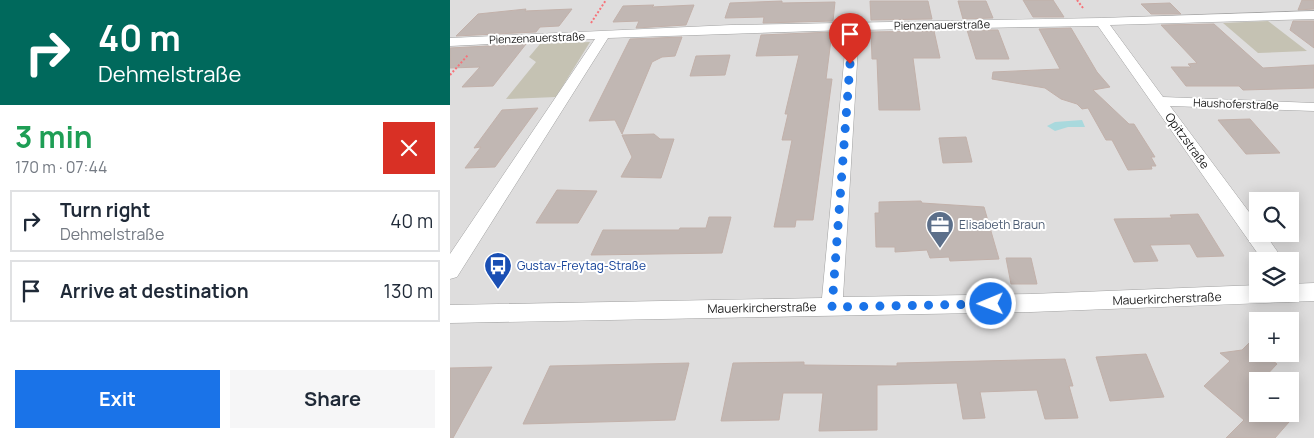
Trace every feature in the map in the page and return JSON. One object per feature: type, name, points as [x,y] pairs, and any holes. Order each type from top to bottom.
[{"type":"street","name":"Pienzenauerstraße","points":[[450,42],[604,36],[627,33],[1314,15]]},
{"type":"street","name":"Opitzstraße","points":[[1101,22],[1267,252]]},
{"type":"street","points":[[832,307],[853,26]]},
{"type":"street","points":[[450,270],[604,36]]},
{"type":"street","name":"Haushoferstraße","points":[[1158,101],[1314,107]]},
{"type":"street","name":"Mauerkircherstraße","points":[[450,314],[832,307],[1302,289]]},
{"type":"path","points":[[450,75],[482,40]]},
{"type":"shaded area","points":[[450,0],[1314,0],[1314,438],[450,438]]},
{"type":"shaded area","points":[[1268,21],[1307,51],[1258,53],[1223,23]]},
{"type":"shaded area","points":[[590,42],[556,97],[506,99],[536,62],[529,57],[540,44]]},
{"type":"water","points":[[1082,120],[1085,127],[1068,127],[1055,131],[1047,126],[1055,122]]},
{"type":"building","points":[[1023,0],[1053,0],[1064,17],[1033,17]]},
{"type":"building","points":[[1302,0],[1314,0],[1314,9],[1298,10]]},
{"type":"building","points":[[782,1],[782,3],[835,2],[833,21],[763,23],[764,17],[725,18],[730,3]]},
{"type":"building","points":[[870,1],[928,1],[932,19],[871,20]]},
{"type":"building","points":[[958,1],[986,1],[993,18],[963,19]]},
{"type":"building","points":[[1170,3],[1181,14],[1151,14],[1141,4]]},
{"type":"building","points":[[654,5],[652,7],[694,5],[686,25],[636,28],[639,21],[613,22],[623,6]]},
{"type":"building","points":[[526,9],[525,11],[572,9],[559,26],[540,27],[536,32],[456,36],[478,14]]},
{"type":"building","points":[[1293,21],[1314,21],[1314,48],[1290,30]]},
{"type":"building","points":[[1214,24],[1263,68],[1314,65],[1314,88],[1243,90],[1239,86],[1186,86],[1171,67],[1191,67],[1188,64],[1197,63],[1161,25]]},
{"type":"building","points":[[1071,28],[1097,72],[1110,87],[1093,90],[1129,124],[1134,124],[1155,157],[1151,157],[1156,166],[1151,166],[1152,169],[1128,170],[1112,140],[1106,140],[1088,108],[1082,109],[1077,104],[1061,99],[1045,88],[992,79],[993,72],[1060,69],[1039,29]]},
{"type":"building","points":[[967,30],[998,30],[1009,59],[976,59]]},
{"type":"building","points":[[934,31],[940,58],[913,58],[920,110],[879,110],[877,59],[872,59],[871,32]]},
{"type":"building","points":[[832,32],[826,79],[832,79],[813,220],[796,220],[795,227],[774,227],[792,140],[782,140],[788,114],[785,114],[799,55],[756,56],[761,35]]},
{"type":"building","points":[[682,37],[675,56],[662,57],[652,62],[622,134],[615,120],[589,121],[630,39]]},
{"type":"building","points":[[526,44],[493,86],[462,87],[480,67],[450,68],[450,48]]},
{"type":"building","points":[[730,55],[725,75],[690,76],[696,56]]},
{"type":"building","points":[[538,108],[495,167],[465,168],[481,147],[474,148],[502,110]]},
{"type":"building","points":[[1250,119],[1280,153],[1246,154],[1218,120]]},
{"type":"building","points":[[654,134],[660,139],[674,139],[661,178],[621,177],[632,157],[622,135]]},
{"type":"building","points":[[966,137],[972,162],[943,163],[939,138]]},
{"type":"building","points":[[557,190],[597,191],[578,223],[536,223]]},
{"type":"building","points":[[921,201],[922,203],[984,207],[999,259],[950,261],[949,257],[930,258],[927,250],[895,252],[895,247],[876,247],[875,213],[879,213],[879,202]]},
{"type":"building","points":[[1198,214],[1224,256],[1197,257],[1190,244],[1150,245],[1158,261],[1134,262],[1114,219],[1172,218],[1170,215]]},
{"type":"building","points":[[709,217],[731,217],[722,253],[591,255],[603,230],[706,228]]},
{"type":"building","points":[[1006,258],[1031,258],[1037,284],[1011,284]]},
{"type":"building","points":[[1249,343],[1249,362],[1274,362],[1277,364],[1269,372],[1249,372],[1249,422],[1289,422],[1275,438],[1226,438],[1244,420],[1204,386],[1230,361],[1220,353],[1242,350]]},
{"type":"building","points":[[1146,354],[1164,397],[1110,401],[1096,357]]},
{"type":"building","points":[[1065,359],[1073,386],[1069,386],[1078,418],[1045,419],[1037,390],[980,392],[985,418],[963,419],[957,383],[877,385],[877,430],[819,431],[823,393],[783,393],[779,420],[721,421],[733,363],[804,362],[804,365],[897,366],[897,363]]},
{"type":"building","points":[[689,363],[675,420],[523,424],[550,366]]},
{"type":"building","points":[[492,367],[453,438],[450,438],[450,368]]},
{"type":"place","name":"Elisabeth Braun","points":[[940,249]]},
{"type":"place","name":"Gustav-Freytag-Straße","points":[[498,290]]},
{"type":"route","points":[[850,64],[832,307],[991,304]]}]
